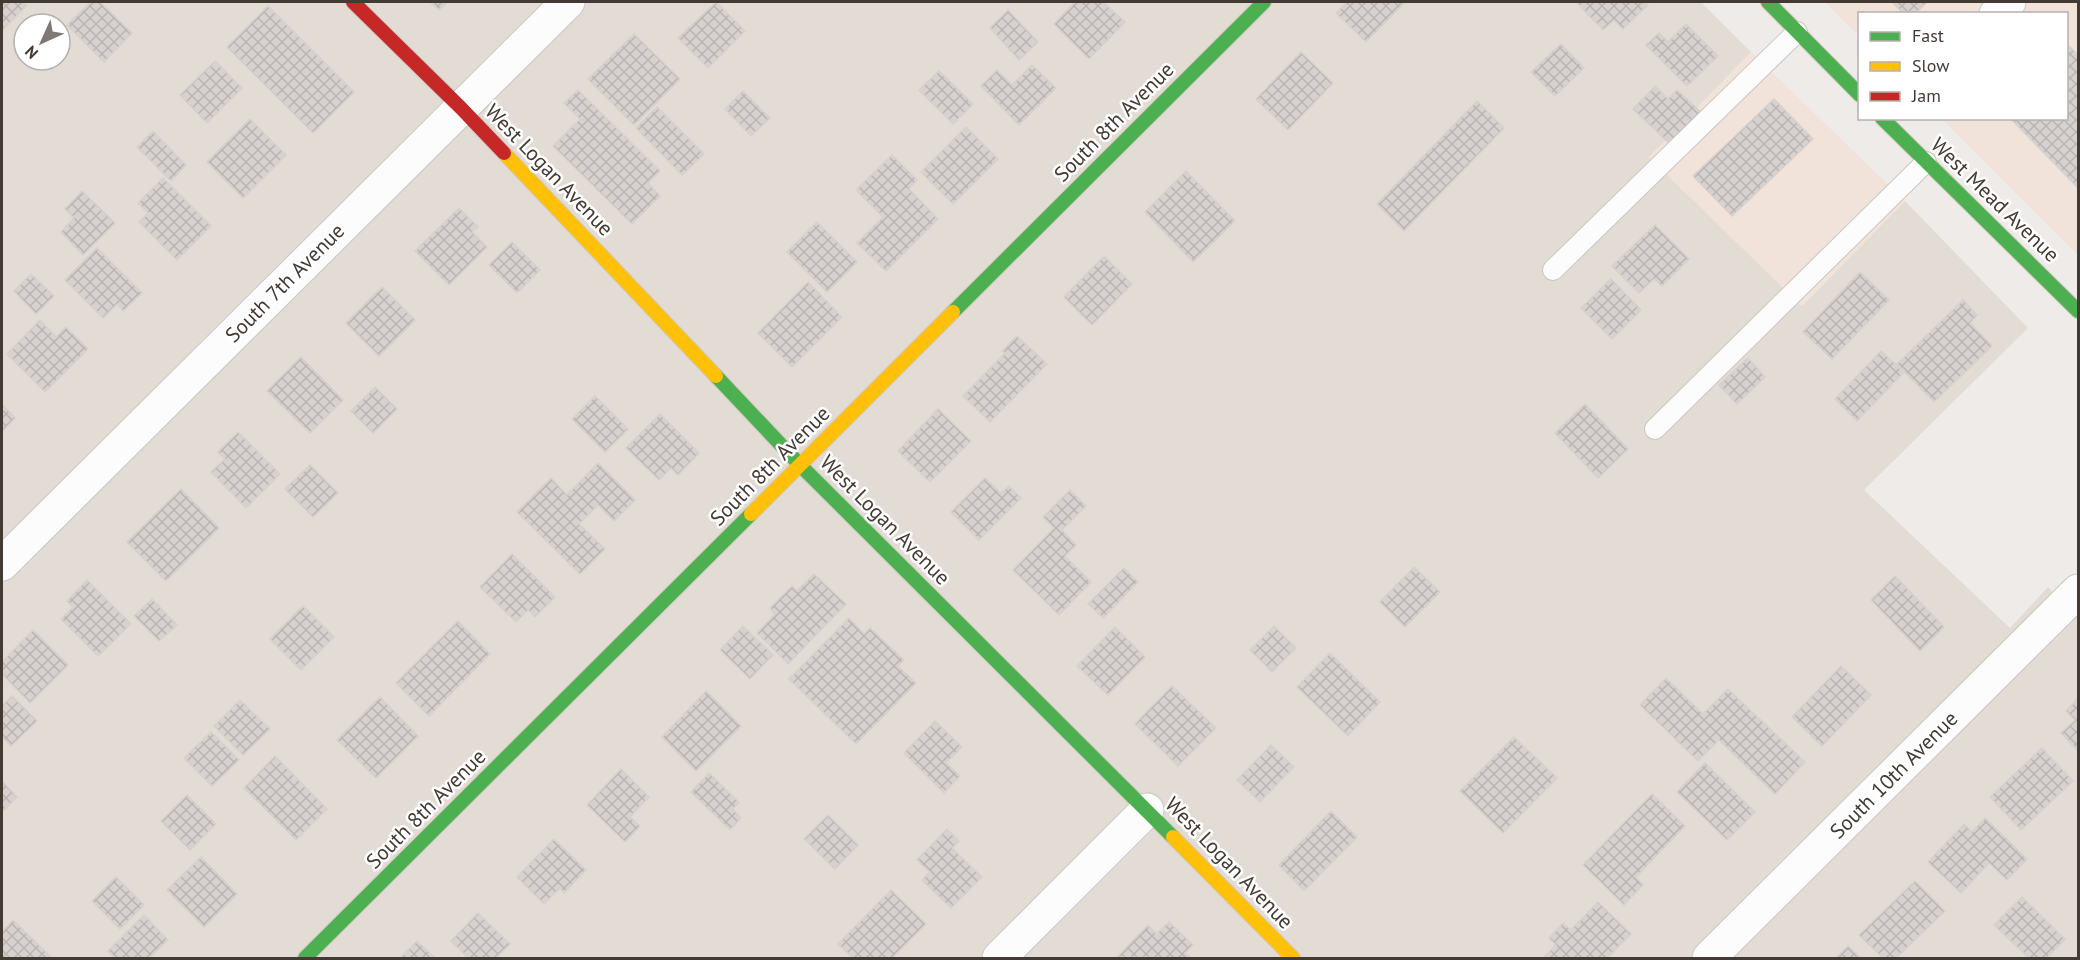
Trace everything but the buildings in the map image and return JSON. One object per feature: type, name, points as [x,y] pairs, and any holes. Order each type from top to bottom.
[{"type":"street","name":"West Logan Avenue","points":[[353,2],[461,108],[800,465],[1293,958]]},
{"type":"street","name":"South 7th Avenue","points":[[2,564],[568,2]]},
{"type":"street","name":"South 8th Avenue","points":[[305,958],[1264,2]]},
{"type":"street","points":[[1768,2],[1858,93]]},
{"type":"street","name":"West Mead Avenue","points":[[1886,120],[2079,311]]},
{"type":"street","name":"South 10th Avenue","points":[[1709,958],[2079,591]]},
{"type":"street","points":[[999,958],[1147,810]]},
{"type":"lane","points":[[1553,270],[1797,32]]},
{"type":"lane","points":[[1655,429],[1926,162]]},
{"type":"shaded area","points":[[2,2],[1701,2],[1751,52],[1649,157],[1802,306],[1905,201],[2028,328],[1864,490],[2010,628],[2048,587],[2078,617],[2078,958],[2,958]]},
{"type":"shaded area","points":[[1825,2],[2078,2],[2078,255],[1943,120],[2068,120],[2068,12],[1858,12],[1858,35]]},
{"type":"shaded area","points":[[1751,52],[1905,201],[1802,306],[1649,157]]},
{"type":"traffic: fast","points":[[953,312],[1264,2]]},
{"type":"traffic: fast","points":[[1768,2],[1858,93]]},
{"type":"traffic: fast","points":[[1884,120],[2078,311]]},
{"type":"traffic: fast","points":[[716,376],[800,465],[1173,837]]},
{"type":"traffic: fast","points":[[305,958],[751,514]]},
{"type":"traffic: slow","points":[[504,153],[716,376]]},
{"type":"traffic: slow","points":[[751,514],[953,312]]},
{"type":"traffic: slow","points":[[1173,837],[1293,958]]},
{"type":"traffic: jam","points":[[353,2],[504,153]]}]
